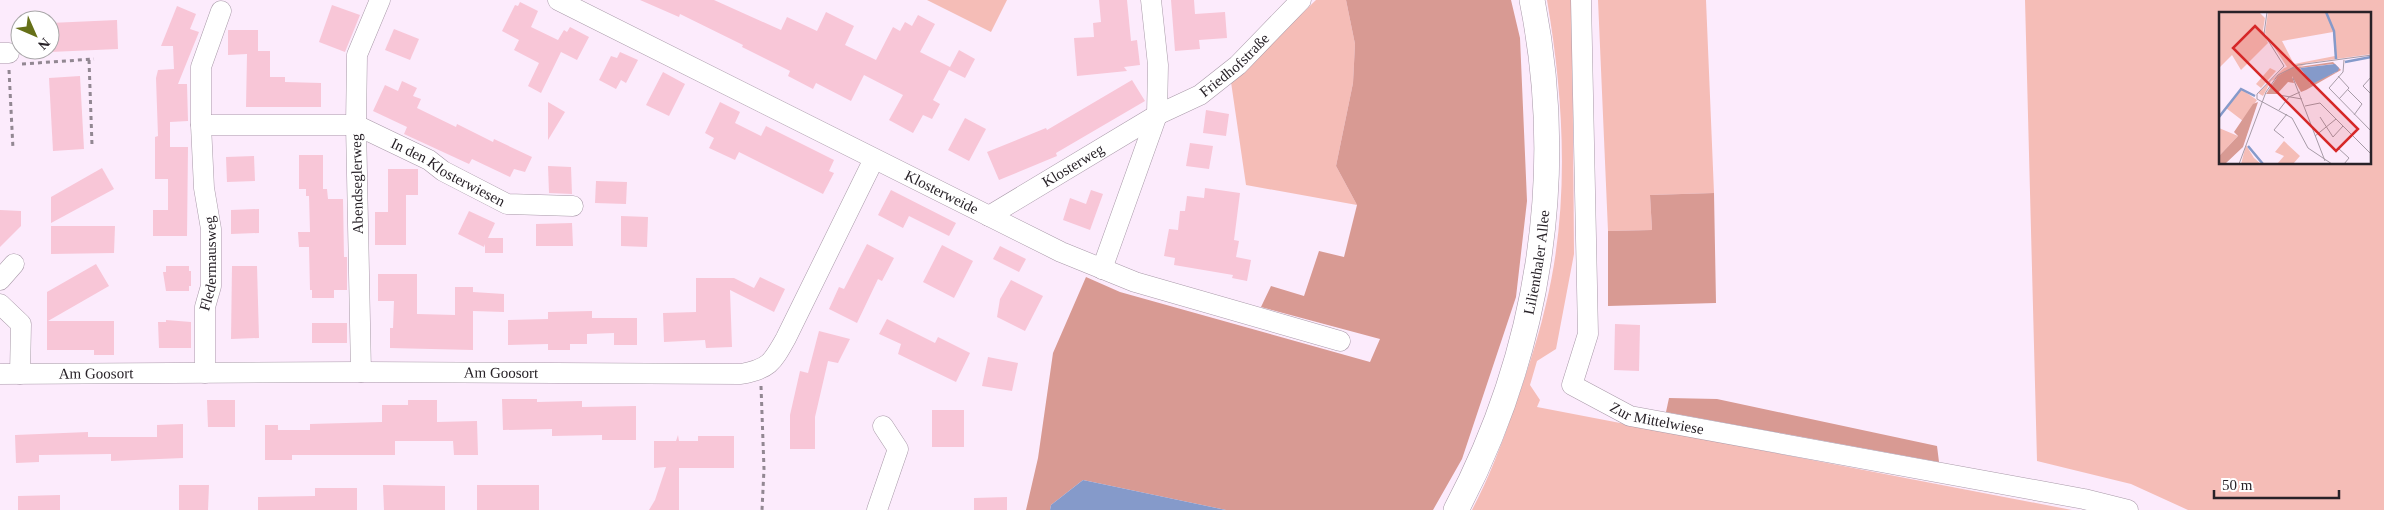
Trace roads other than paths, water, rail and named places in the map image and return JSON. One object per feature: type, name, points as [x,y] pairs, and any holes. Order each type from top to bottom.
[{"type":"main road","name":"Lilienthaler Allee","points":[[1456,510],[1489,441],[1510,387],[1528,319],[1539,262],[1545,210],[1548,138],[1544,73],[1532,0]]},
{"type":"street","name":"Abendseglerweg","points":[[361,372],[356,125],[357,55],[380,0]]},
{"type":"street","name":"Klosterweide","points":[[558,0],[1061,252],[1135,282],[1340,341]]},
{"type":"street","points":[[1102,269],[1157,115],[1158,66],[1151,0]]},
{"type":"street","name":"Friedhofstraße","points":[[1157,115],[1200,95],[1230,71],[1301,0]]},
{"type":"street","name":"Zur Mittelwiese","points":[[1581,0],[1588,334],[1572,385],[1630,416],[2084,499],[2128,510]]},
{"type":"street","name":"Fledermausweg","points":[[204,373],[205,307],[211,286],[211,229],[204,188],[201,67],[221,11]]},
{"type":"street","name":"Klosterweg","points":[[989,216],[1157,115]]},
{"type":"street","points":[[201,125],[356,125]]},
{"type":"street","name":"In den Klosterwiesen","points":[[356,125],[430,160],[443,171],[507,204],[573,206]]},
{"type":"street","name":"Am Goosort","points":[[0,374],[361,372],[741,374],[761,370],[775,358],[786,338],[874,159]]},
{"type":"street","points":[[0,280],[14,264]]},
{"type":"street","points":[[0,304],[21,324],[20,374]]},
{"type":"street","points":[[877,510],[898,449],[882,426]]},
{"type":"water","points":[[1083,480],[1226,510],[1050,510],[1051,505]]}]
